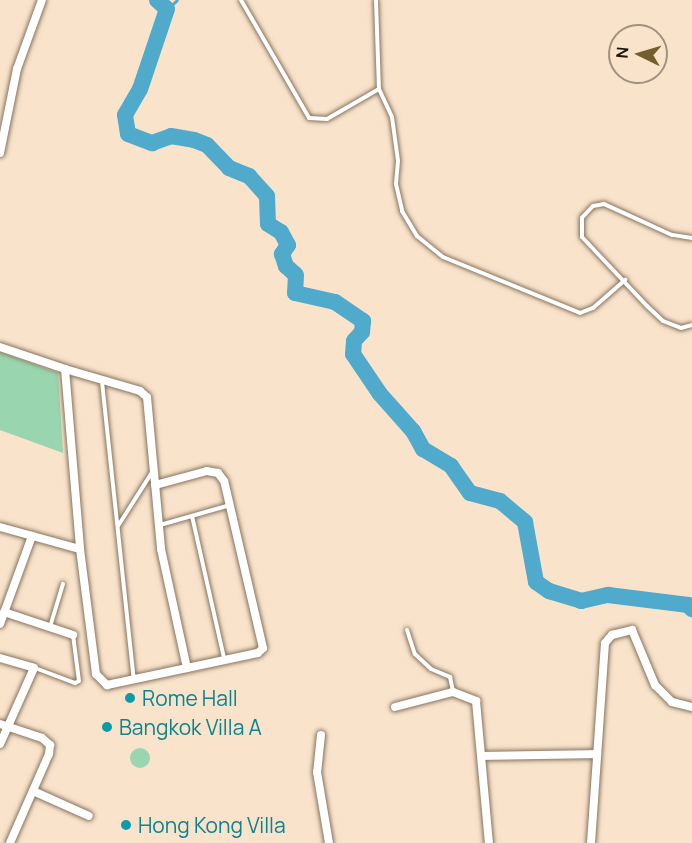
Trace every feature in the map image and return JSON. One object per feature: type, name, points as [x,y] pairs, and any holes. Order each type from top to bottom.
[{"type":"street","points":[[0,153],[16,69],[42,0]]},
{"type":"street","points":[[0,347],[147,397],[159,525],[187,668]]},
{"type":"street","points":[[65,369],[80,549],[98,680],[107,685],[258,652],[262,648],[230,505],[218,473],[207,471],[155,485]]},
{"type":"street","points":[[0,527],[80,549]]},
{"type":"street","points":[[0,624],[32,536]]},
{"type":"street","points":[[4,612],[73,636]]},
{"type":"street","points":[[591,843],[603,651],[612,635],[633,630],[655,685],[672,702],[692,707]]},
{"type":"street","points":[[0,657],[34,668],[4,725],[0,744]]},
{"type":"street","points":[[395,707],[453,692],[476,701],[483,756],[489,843]]},
{"type":"street","points":[[4,725],[42,738],[50,745],[10,843]]},
{"type":"street","points":[[321,735],[317,772],[329,843]]},
{"type":"street","points":[[483,756],[597,754]]},
{"type":"street","points":[[33,791],[88,816]]},
{"type":"lane","points":[[241,0],[309,118],[327,119],[379,88]]},
{"type":"lane","points":[[376,0],[379,88],[392,117],[398,161],[396,184],[402,211],[417,236],[443,257],[580,313],[599,304],[625,280]]},
{"type":"lane","points":[[692,238],[672,234],[604,204],[593,206],[582,218],[582,237],[663,321],[681,328],[692,325]]},
{"type":"lane","points":[[102,381],[134,679]]},
{"type":"lane","points":[[118,526],[154,470]]},
{"type":"lane","points":[[159,525],[230,505]]},
{"type":"lane","points":[[192,516],[224,660]]},
{"type":"lane","points":[[50,628],[63,584]]},
{"type":"lane","points":[[407,630],[415,654],[430,669],[450,677],[453,692]]},
{"type":"lane","points":[[34,668],[75,683],[79,681],[73,636]]},
{"type":"green space","points":[[0,352],[58,373],[63,453],[0,430]]},
{"type":"green space","points":[[136,748],[144,748],[150,754],[150,762],[144,768],[136,768],[130,762],[130,754]]},
{"type":"waterway","points":[[157,0],[167,9],[140,89],[125,115],[128,134],[152,143],[171,136],[194,140],[207,145],[229,168],[249,176],[267,196],[268,224],[281,232],[288,245],[282,254],[286,266],[296,275],[295,293],[335,302],[363,321],[362,332],[354,341],[353,354],[380,394],[413,431],[423,449],[451,466],[470,493],[500,501],[525,522],[536,582],[549,591],[581,601],[608,595],[688,605],[692,609]]},
{"type":"waterway","points":[[167,9],[177,0]]},
{"type":"place","name":"Rome Hall","points":[[130,698]]},
{"type":"place","name":"Bangkok Villa A","points":[[107,727]]},
{"type":"place","name":"Hong Kong Villa","points":[[126,825]]}]
